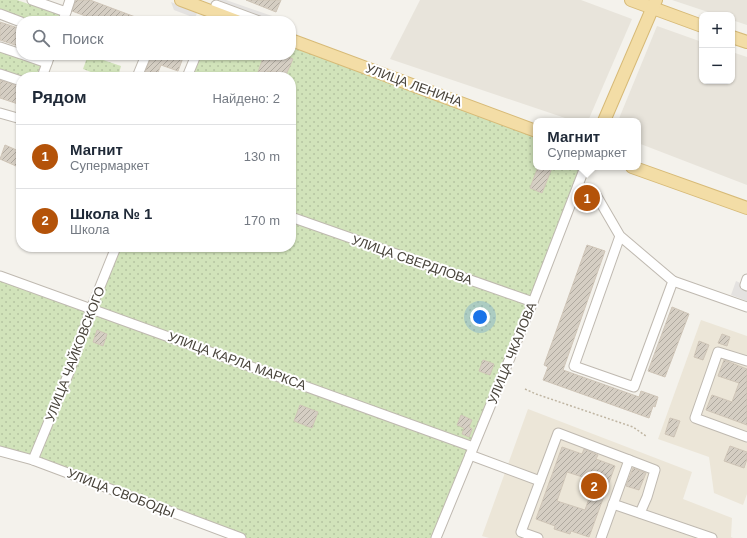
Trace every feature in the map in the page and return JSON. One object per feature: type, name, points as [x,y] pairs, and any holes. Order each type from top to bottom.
[{"type":"main road","points":[[181,0],[214,10],[227,16]]},
{"type":"main road","points":[[631,0],[654,4],[699,25]]},
{"type":"main road","points":[[605,118],[654,4]]},
{"type":"main road","points":[[735,38],[747,42]]},
{"type":"main road","name":"УЛИЦА ЛЕНИНА","points":[[296,42],[533,130]]},
{"type":"main road","points":[[640,170],[747,208]]},
{"type":"street","points":[[32,0],[62,16]]},
{"type":"street","points":[[64,16],[70,0]]},
{"type":"street","points":[[214,10],[239,16]]},
{"type":"street","points":[[0,14],[16,20]]},
{"type":"street","points":[[0,46],[16,52]]},
{"type":"street","points":[[44,72],[49,60]]},
{"type":"street","points":[[139,72],[144,60]]},
{"type":"street","points":[[189,72],[194,60]]},
{"type":"street","points":[[0,74],[16,79]]},
{"type":"street","points":[[0,113],[16,118]]},
{"type":"street","name":"УЛИЦА ЧКАЛОВА","points":[[436,538],[533,302],[584,170]]},
{"type":"street","points":[[578,186],[594,193],[620,236],[673,281],[747,307]]},
{"type":"street","name":"УЛИЦА СВЕРДЛОВА","points":[[296,219],[533,302]]},
{"type":"street","points":[[620,236],[574,366],[634,387],[673,281]]},
{"type":"street","name":"УЛИЦА ЧАЙКОВСКОГО","points":[[33,460],[70,370],[91,309],[114,252]]},
{"type":"street","name":"УЛИЦА КАРЛА МАРКСА","points":[[0,276],[472,451],[540,481]]},
{"type":"street","points":[[747,279],[745,285],[747,286]]},
{"type":"street","points":[[747,361],[718,352],[695,418],[747,437]]},
{"type":"street","points":[[538,538],[521,532],[558,433],[656,470],[640,512]]},
{"type":"street","name":"УЛИЦА СВОБОДЫ","points":[[0,451],[33,460],[241,538]]},
{"type":"street","points":[[601,538],[629,460]]},
{"type":"street","points":[[613,504],[640,512],[712,538]]},
{"type":"path","points":[[526,389],[536,394],[633,427],[646,436]]},
{"type":"shaded area","points":[[220,0],[226,0],[272,16],[233,16],[216,10]]},
{"type":"shaded area","points":[[420,0],[581,0],[632,19],[589,118],[565,118],[390,59]]},
{"type":"shaded area","points":[[672,0],[747,0],[747,25],[735,21],[735,12],[708,12]]},
{"type":"shaded area","points":[[171,2],[197,13],[196,16],[190,16],[174,10]]},
{"type":"shaded area","points":[[657,26],[699,41],[699,84],[735,84],[735,53],[747,57],[747,185],[641,144],[641,118],[619,118]]},
{"type":"shaded area","points":[[736,281],[747,286],[747,301],[731,295]]},
{"type":"shaded area","points":[[701,320],[747,336],[747,494],[743,505],[714,493],[709,457],[658,439]]},
{"type":"shaded area","points":[[528,409],[692,472],[683,499],[732,518],[731,537],[733,538],[489,538],[482,536]]},
{"type":"green space","points":[[0,0],[17,0],[60,15],[16,16],[16,18],[0,12]]},
{"type":"green space","points":[[296,43],[533,131],[533,170],[584,170],[436,538],[241,538],[0,450],[0,276],[91,309],[114,252],[296,252],[296,72],[189,72],[194,60],[296,60]]},
{"type":"green space","points":[[0,51],[16,56],[16,60],[27,60],[42,65],[38,72],[16,72],[16,74],[0,69]]},
{"type":"green space","points":[[86,60],[103,60],[121,66],[119,72],[91,72],[83,69]]},
{"type":"building","points":[[76,0],[90,0],[133,16],[86,16],[72,11]]},
{"type":"building","points":[[246,0],[281,0],[276,12]]},
{"type":"building","points":[[0,22],[16,27],[16,45],[0,40]]},
{"type":"building","points":[[150,60],[182,60],[178,71],[161,65],[158,72],[145,72]]},
{"type":"building","points":[[262,60],[293,60],[287,72],[258,72]]},
{"type":"building","points":[[0,80],[16,85],[16,103],[0,98]]},
{"type":"building","points":[[5,145],[16,150],[16,166],[0,159]]},
{"type":"building","points":[[537,170],[551,170],[542,193],[530,188]]},
{"type":"building","points":[[587,245],[605,251],[563,370],[639,397],[641,391],[658,397],[649,418],[543,380],[548,367],[544,365]]},
{"type":"building","points":[[672,307],[689,314],[665,377],[648,371]]},
{"type":"building","points":[[97,330],[107,334],[103,346],[93,342]]},
{"type":"building","points":[[722,334],[730,337],[727,346],[718,343]]},
{"type":"building","points":[[699,341],[709,345],[703,360],[694,357]]},
{"type":"building","points":[[483,360],[494,364],[490,375],[479,371]]},
{"type":"building","points":[[724,360],[747,369],[747,425],[706,410],[712,395],[732,402],[739,383],[718,376]]},
{"type":"building","points":[[300,405],[318,412],[312,428],[294,421]]},
{"type":"building","points":[[461,415],[472,420],[469,427],[472,429],[469,437],[462,434],[464,428],[457,425]]},
{"type":"building","points":[[670,418],[680,421],[674,437],[665,434]]},
{"type":"building","points":[[730,446],[747,452],[747,459],[744,468],[724,461]]},
{"type":"building","points":[[562,447],[582,454],[584,449],[598,455],[596,459],[615,466],[589,537],[571,531],[570,534],[554,529],[555,526],[536,519]],"holes":[[[567,472],[595,481],[585,510],[557,501]]]},
{"type":"building","points":[[633,468],[646,473],[639,490],[626,486]]},
{"type":"place","name":"Магнит","points":[[587,198]]},
{"type":"place","name":"Школа № 1","points":[[594,486]]}]
